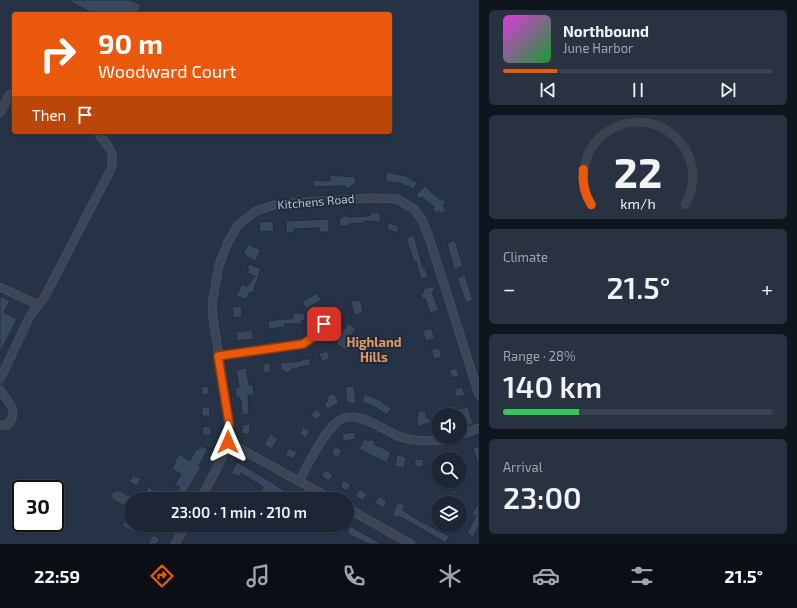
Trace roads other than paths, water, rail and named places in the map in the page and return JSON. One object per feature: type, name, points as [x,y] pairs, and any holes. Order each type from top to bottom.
[{"type":"street","points":[[0,113],[9,95],[12,94]]},
{"type":"street","points":[[0,379],[30,316],[44,298],[111,169],[113,154],[99,134]]},
{"type":"street","name":"Kitchens Road","points":[[205,492],[228,442],[229,423],[218,356],[212,303],[219,265],[228,242],[238,225],[256,211],[277,204],[370,198],[397,199],[414,209],[422,220],[429,237],[479,395]]},
{"type":"street","points":[[0,287],[38,305]]},
{"type":"street","points":[[218,356],[303,344],[312,338],[324,324]]},
{"type":"street","points":[[0,390],[10,402],[13,411],[12,419],[8,425],[0,425]]},
{"type":"street","points":[[299,481],[329,430],[344,417],[354,416],[366,420],[403,438],[419,441],[431,441]]},
{"type":"street","points":[[467,432],[479,428]]},
{"type":"street","points":[[228,442],[319,492]]},
{"type":"street","points":[[117,496],[124,500]]},
{"type":"street","points":[[354,512],[411,544]]},
{"type":"street","points":[[175,544],[182,532]]},
{"type":"district","name":"Highland Hills","points":[[374,350]]}]
